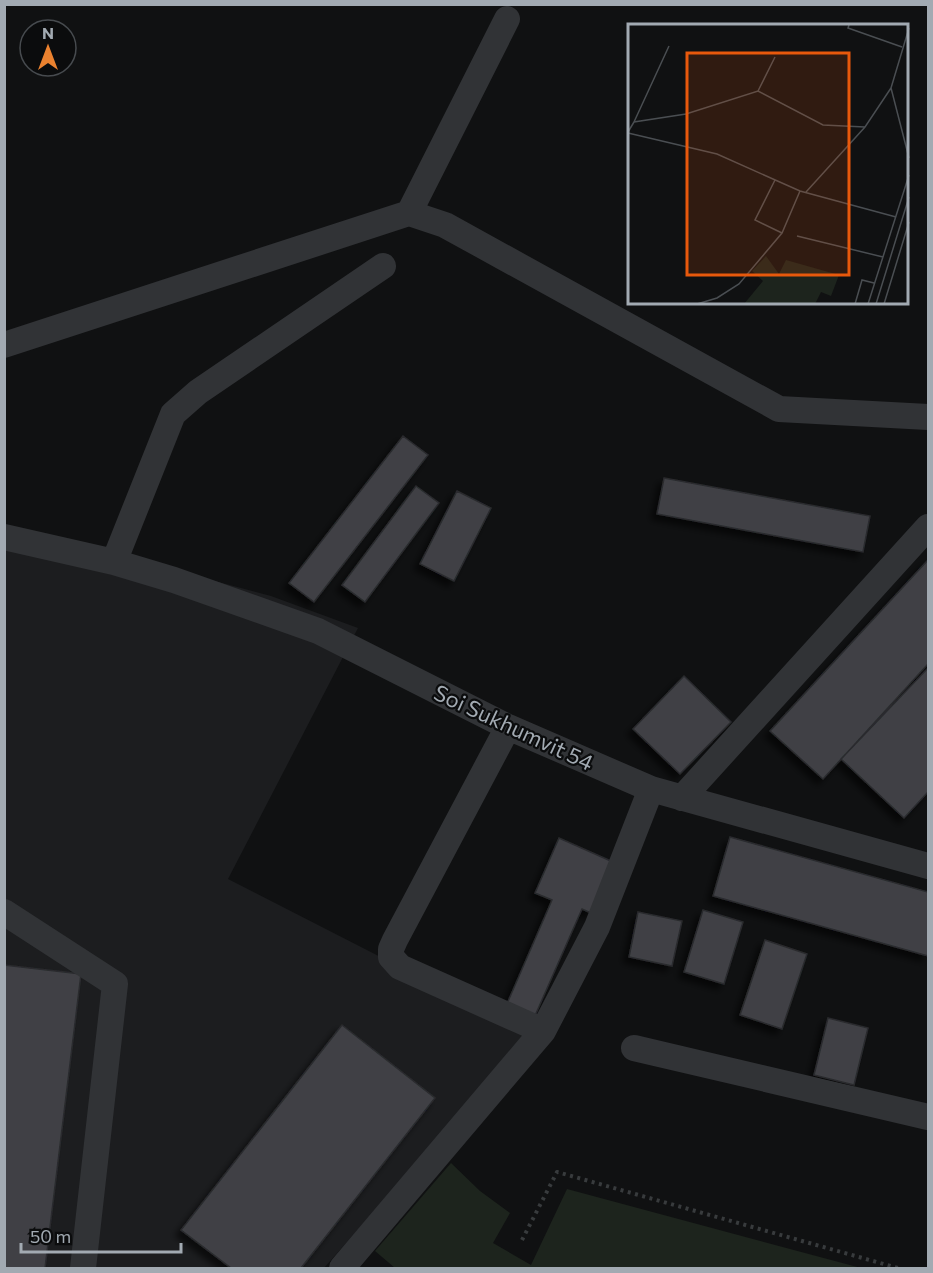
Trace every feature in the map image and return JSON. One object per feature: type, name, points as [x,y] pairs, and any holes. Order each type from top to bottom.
[{"type":"street","points":[[409,213],[507,19]]},
{"type":"street","points":[[4,345],[409,213],[445,225],[779,409],[928,417]]},
{"type":"street","points":[[114,562],[173,414],[198,392],[383,266]]},
{"type":"street","points":[[682,798],[928,527]]},
{"type":"street","name":"Soi Sukhumvit 54","points":[[4,537],[114,562],[174,580],[318,632],[508,727],[651,789],[928,866]]},
{"type":"street","points":[[508,727],[395,940],[391,949],[391,957],[400,967],[543,1031]]},
{"type":"street","points":[[342,1269],[543,1031],[597,927],[651,789]]},
{"type":"street","points":[[4,912],[115,984],[83,1269]]},
{"type":"street","points":[[634,1048],[928,1117]]},
{"type":"path","points":[[522,1240],[557,1172],[898,1269]]},
{"type":"shaded area","points":[[4,525],[271,596],[358,628],[228,879],[531,1034],[324,1268],[5,1268]]},
{"type":"shaded area","points":[[451,1163],[480,1191],[510,1213],[493,1243],[531,1265],[567,1189],[861,1268],[395,1268],[375,1251]]},
{"type":"building","points":[[403,436],[428,455],[314,602],[289,583]]},
{"type":"building","points":[[664,478],[870,516],[863,552],[657,514]]},
{"type":"building","points":[[416,486],[439,503],[365,602],[342,585]]},
{"type":"building","points":[[457,491],[491,508],[454,581],[420,564]]},
{"type":"building","points":[[928,560],[928,664],[823,779],[770,731]]},
{"type":"building","points":[[928,668],[928,792],[904,818],[841,759]]},
{"type":"building","points":[[684,676],[731,722],[680,774],[633,729]]},
{"type":"building","points":[[730,837],[928,892],[928,956],[713,896]]},
{"type":"building","points":[[559,838],[613,862],[591,913],[582,909],[534,1018],[506,1006],[552,900],[535,893]]},
{"type":"building","points":[[703,910],[743,922],[724,984],[684,972]]},
{"type":"building","points":[[638,912],[682,921],[672,966],[629,957]]},
{"type":"building","points":[[765,940],[807,954],[782,1029],[740,1015]]},
{"type":"building","points":[[4,965],[81,974],[45,1268],[4,1268]]},
{"type":"building","points":[[828,1018],[868,1028],[854,1085],[814,1075]]},
{"type":"building","points":[[342,1025],[435,1098],[301,1268],[231,1268],[181,1230]]}]
